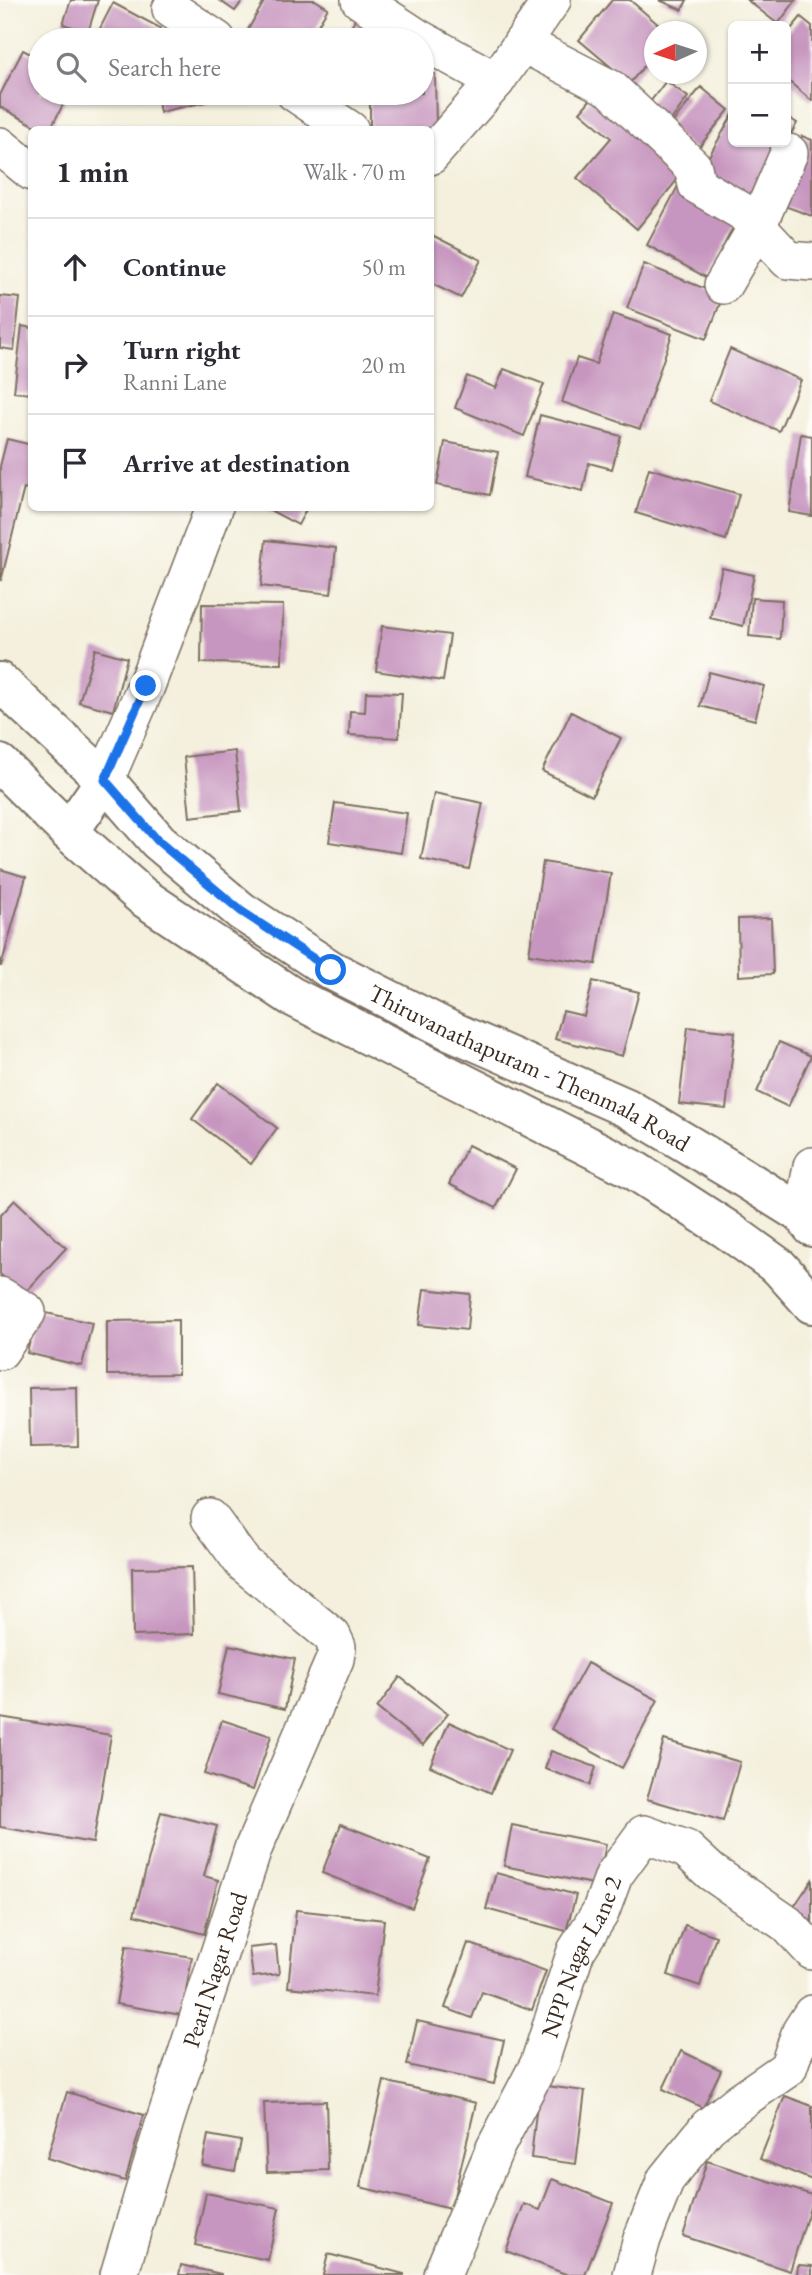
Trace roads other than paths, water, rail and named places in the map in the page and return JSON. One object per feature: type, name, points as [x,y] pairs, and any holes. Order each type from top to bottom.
[{"type":"main road","name":"Thiruvanathapuram - Thenmala Road","points":[[0,682],[105,780],[158,841],[241,911],[331,970],[447,1029],[627,1108],[732,1170],[807,1221]]},
{"type":"main road","name":"Thiruvanathapuram - Thenmala Road","points":[[0,764],[69,832],[143,897],[291,996],[631,1168],[726,1229],[779,1268],[812,1304]]},
{"type":"main road","points":[[69,832],[105,780]]},
{"type":"main road","points":[[779,1268],[807,1221]]},
{"type":"street","points":[[360,0],[403,28]]},
{"type":"street","points":[[434,151],[496,80],[552,0]]},
{"type":"street","points":[[171,9],[199,28]]},
{"type":"street","points":[[523,43],[611,89],[693,167],[697,185],[743,212],[788,260],[812,262]]},
{"type":"street","points":[[434,47],[496,80]]},
{"type":"street","points":[[313,105],[344,126]]},
{"type":"street","points":[[0,146],[28,169]]},
{"type":"street","points":[[723,285],[757,227],[789,153]]},
{"type":"street","points":[[105,780],[146,686],[213,511]]},
{"type":"street","points":[[807,1221],[812,1166]]},
{"type":"street","points":[[0,1296],[27,1312],[0,1351]]},
{"type":"street","name":"Pearl Nagar Road","points":[[119,2275],[170,2105],[253,1849],[335,1659],[337,1647],[332,1636],[243,1563],[210,1518]]},
{"type":"street","name":"NPP Nagar Lane 2","points":[[442,2275],[495,2148],[539,2064],[576,1951],[600,1913],[614,1875],[644,1834],[686,1849],[711,1872],[786,1924],[812,1951]]},
{"type":"street","points":[[632,2275],[642,2239],[666,2179],[708,2127],[739,2102],[800,2075],[802,2031],[812,2014]]}]
